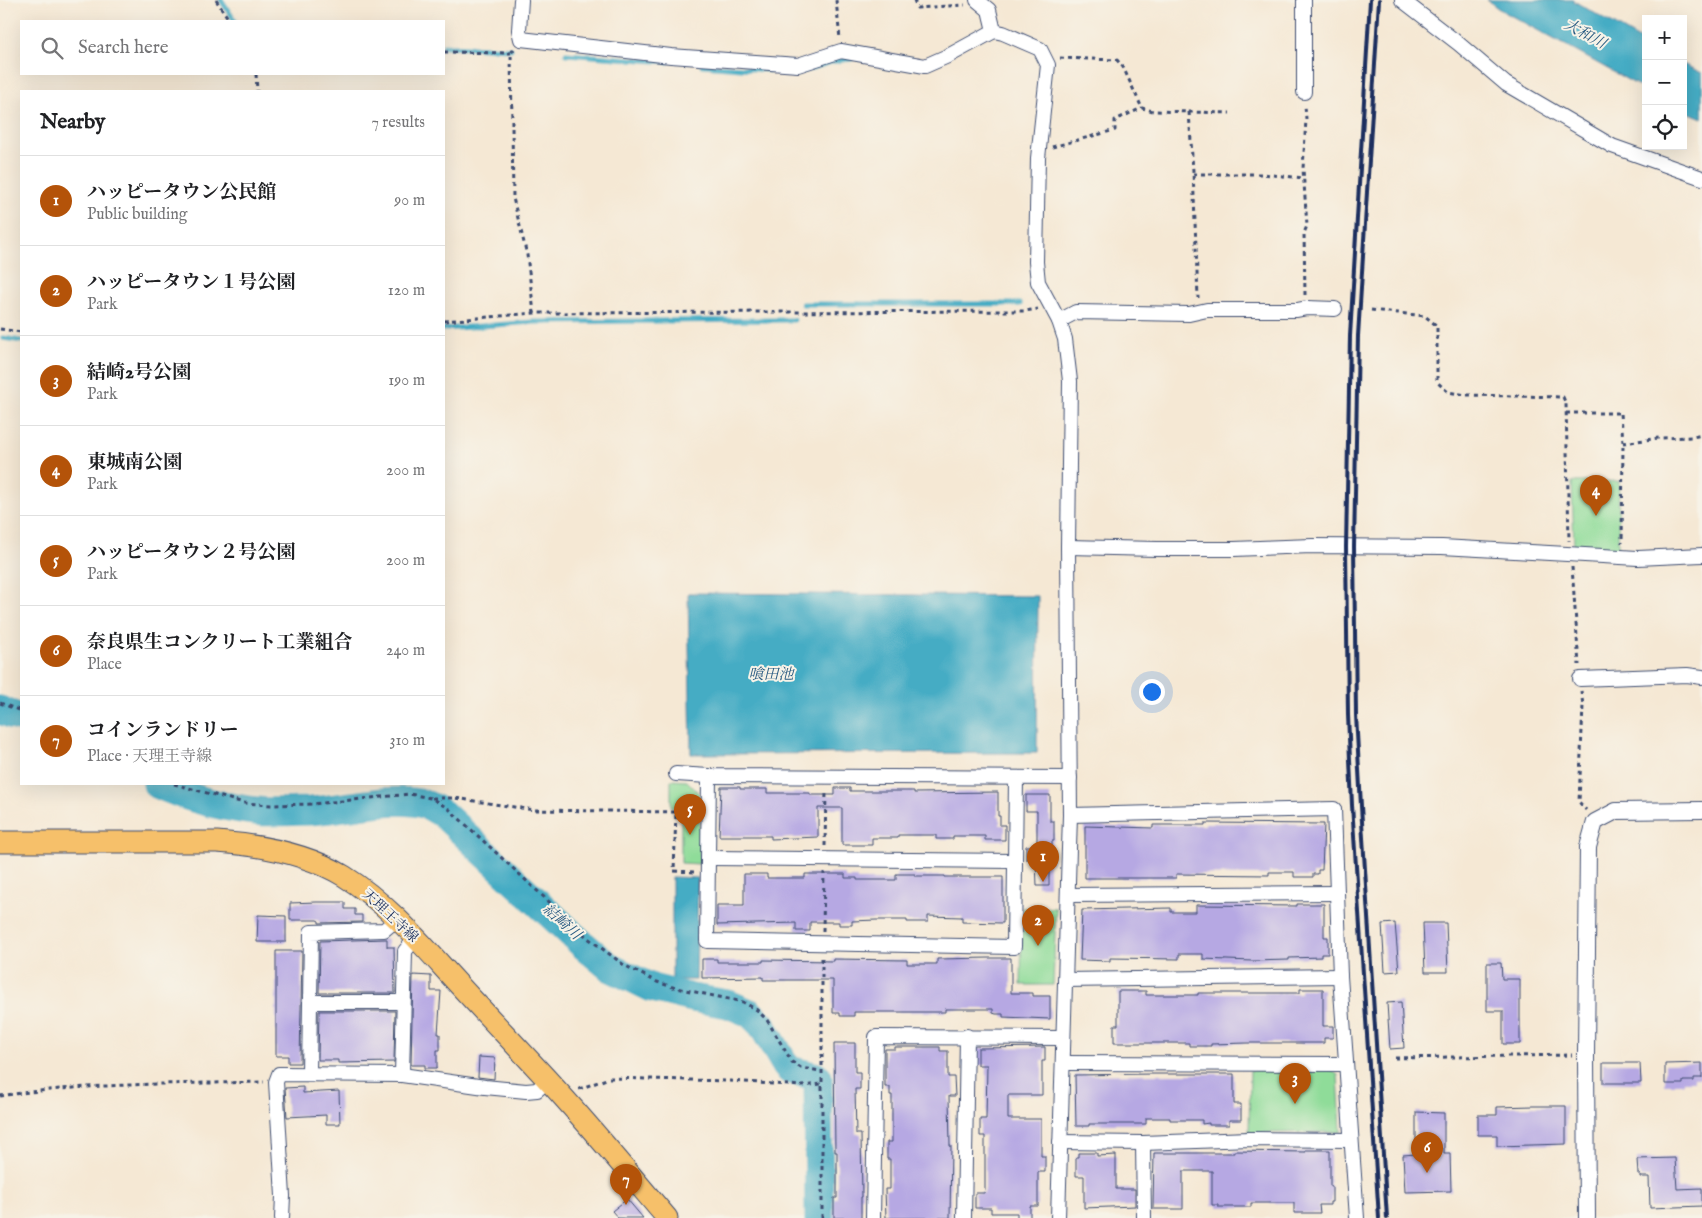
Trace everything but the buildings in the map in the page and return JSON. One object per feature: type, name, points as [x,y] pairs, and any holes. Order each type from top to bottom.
[{"type":"main road","name":"天理王寺線","points":[[0,842],[217,842],[246,844],[272,849],[325,866],[343,875],[363,889],[397,919],[548,1080],[668,1218]]},
{"type":"street","points":[[521,0],[519,30],[521,39],[671,56],[798,65],[841,51],[925,66],[994,31],[1040,49],[1048,65],[1039,149],[1036,262],[1038,282],[1059,321],[1065,339],[1070,381],[1068,547],[1070,815],[1058,1218]]},
{"type":"street","points":[[1304,0],[1304,92]]},
{"type":"street","points":[[1402,0],[1459,44],[1506,84],[1612,146],[1702,178]]},
{"type":"street","points":[[985,3],[994,31]]},
{"type":"street","points":[[1059,321],[1076,312],[1189,314],[1207,310],[1335,309]]},
{"type":"street","points":[[1068,547],[1157,549],[1312,546],[1442,547],[1638,558],[1702,555]]},
{"type":"street","points":[[1580,679],[1687,675],[1702,677]]},
{"type":"street","points":[[676,774],[709,776],[1070,778]]},
{"type":"street","points":[[709,776],[707,941],[1014,946],[1016,778]]},
{"type":"street","points":[[1070,815],[1334,809],[1340,976],[1350,1140],[1357,1218]]},
{"type":"street","points":[[1587,1218],[1588,847],[1596,822],[1616,811],[1702,810]]},
{"type":"street","points":[[708,865],[825,859],[1015,862]]},
{"type":"street","points":[[1068,896],[1336,893]]},
{"type":"street","points":[[309,1074],[311,932],[384,930],[397,919]]},
{"type":"street","points":[[402,1075],[405,951],[415,939]]},
{"type":"street","points":[[1065,980],[1340,976]]},
{"type":"street","points":[[311,1002],[403,1002]]},
{"type":"street","points":[[964,1218],[967,1036]]},
{"type":"street","points":[[873,1218],[876,1037],[1063,1038]]},
{"type":"street","points":[[1063,1063],[1346,1064]]},
{"type":"street","points":[[282,1218],[283,1196],[276,1082],[278,1074],[402,1075],[526,1091],[537,1090],[548,1080]]},
{"type":"street","points":[[1060,1142],[1143,1144],[1249,1139],[1350,1140]]},
{"type":"street","points":[[1143,1144],[1144,1218]]},
{"type":"path","points":[[216,0],[229,20]]},
{"type":"path","points":[[836,0],[841,51]]},
{"type":"path","points":[[914,0],[916,8],[985,3]]},
{"type":"path","points":[[521,39],[511,53],[513,198],[527,255],[534,313]]},
{"type":"path","points":[[445,52],[511,53]]},
{"type":"path","points":[[1044,58],[1117,60],[1123,68],[1142,108]]},
{"type":"path","points":[[256,75],[258,90]]},
{"type":"path","points":[[1304,92],[1306,119],[1304,206],[1307,226],[1304,233],[1304,309]]},
{"type":"path","points":[[1039,149],[1115,130],[1115,120],[1142,108],[1153,111],[1230,113]]},
{"type":"path","points":[[1189,112],[1198,312]]},
{"type":"path","points":[[1193,174],[1262,174],[1304,178]]},
{"type":"path","points":[[445,321],[534,313],[1026,311],[1038,310],[1048,303]]},
{"type":"path","points":[[1371,310],[1425,316],[1436,326],[1437,382],[1448,392],[1486,396],[1562,397],[1566,404],[1570,554],[1583,705],[1579,802],[1596,822]]},
{"type":"path","points":[[0,328],[20,332]]},
{"type":"path","points":[[1566,413],[1621,413],[1623,443],[1622,557]]},
{"type":"path","points":[[1623,443],[1702,435]]},
{"type":"path","points":[[0,703],[20,712]]},
{"type":"path","points":[[822,1218],[822,944],[826,777]]},
{"type":"path","points":[[178,785],[244,802],[271,805],[313,804],[410,794],[431,798],[455,798],[534,810],[676,812],[674,871],[708,865]]},
{"type":"path","points":[[431,798],[449,808],[588,938],[624,965],[657,982],[743,1002],[757,1010],[767,1020],[792,1062],[801,1068],[821,1071]]},
{"type":"path","points":[[1395,1058],[1586,1055]]},
{"type":"path","points":[[564,1098],[579,1089],[609,1078],[721,1080],[802,1086],[821,1084]]},
{"type":"path","points":[[0,1096],[42,1090],[103,1086],[276,1082]]},
{"type":"green space","points":[[1619,481],[1618,552],[1574,550],[1572,482]]},
{"type":"green space","points":[[671,780],[687,781],[699,793],[700,864],[681,863],[681,808],[671,807]]},
{"type":"green space","points":[[1022,908],[1056,908],[1053,985],[1021,985]]},
{"type":"green space","points":[[1329,1069],[1338,1075],[1341,1132],[1249,1133],[1250,1070]]},
{"type":"water","name":"大和川","points":[[1487,0],[1572,0],[1642,41],[1642,88],[1499,9]]},
{"type":"water","points":[[1687,66],[1702,73],[1702,118],[1687,112]]},
{"type":"water","name":"喰田池","points":[[688,593],[1038,596],[1037,753],[691,754]]},
{"type":"water","points":[[672,877],[698,878],[696,980],[672,980]]},
{"type":"waterway","points":[[221,0],[234,20]]},
{"type":"waterway","points":[[445,46],[511,49]]},
{"type":"waterway","points":[[566,54],[668,62]]},
{"type":"waterway","points":[[702,65],[795,72],[843,59],[851,59]]},
{"type":"waterway","points":[[803,304],[1020,304]]},
{"type":"waterway","points":[[445,329],[533,322],[794,320]]},
{"type":"waterway","points":[[3,338],[20,341]]},
{"type":"waterway","name":"結崎川","points":[[0,710],[20,718]]},
{"type":"waterway","name":"結崎川","points":[[159,785],[180,794],[205,801],[262,812],[323,810],[400,801],[427,805],[443,814],[581,943],[611,968],[652,988],[692,998],[728,1004],[750,1013],[762,1025],[790,1070],[818,1077],[819,1218]]},
{"type":"railway","points":[[1370,0],[1350,336],[1346,547],[1348,715],[1352,805],[1379,1218]]},
{"type":"railway","points":[[1379,0],[1358,336],[1354,547],[1356,715],[1387,1218]]},
{"type":"place","name":"東城南公園","points":[[1596,516]]},
{"type":"place","name":"ハッピータウン２号公園","points":[[690,835]]},
{"type":"place","name":"ハッピータウン公民館","points":[[1043,882]]},
{"type":"place","name":"ハッピータウン１号公園","points":[[1038,946]]},
{"type":"place","name":"結崎2号公園","points":[[1295,1104]]},
{"type":"place","name":"奈良県生コンクリート工業組合","points":[[1427,1173]]},
{"type":"place","name":"コインランドリー","points":[[626,1205]]}]
